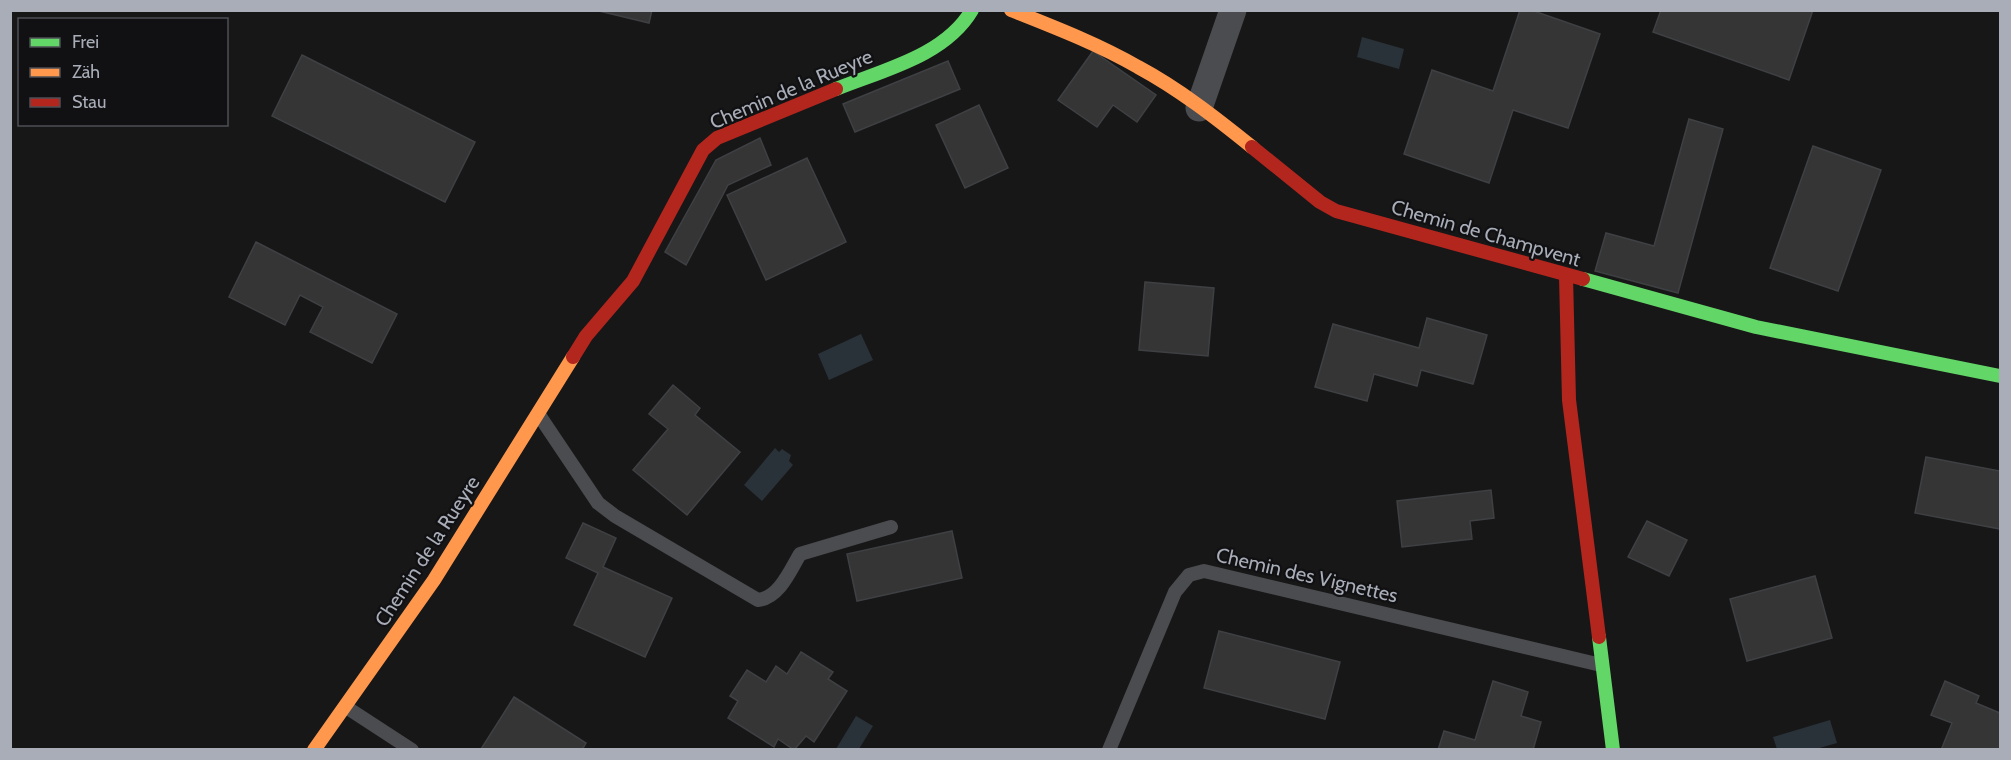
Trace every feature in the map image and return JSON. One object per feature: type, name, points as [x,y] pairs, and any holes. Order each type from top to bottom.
[{"type":"street","name":"Chemin de la Rueyre","points":[[314,750],[434,580],[539,415],[586,336],[633,281],[703,150],[717,138],[925,53],[962,27],[972,10]]},
{"type":"street","name":"Chemin de Champvent","points":[[1011,10],[1103,48],[1143,69],[1199,108],[1320,202],[1336,211],[1756,327],[2001,376]]},
{"type":"street","points":[[1199,108],[1233,10]]},
{"type":"street","points":[[1566,276],[1569,400],[1613,750]]},
{"type":"lane","points":[[539,415],[598,503],[615,516],[758,600],[768,599],[777,591],[800,554],[891,527]]},
{"type":"lane","name":"Chemin des Vignettes","points":[[1109,750],[1175,592],[1188,575],[1204,570],[1603,666]]},
{"type":"lane","points":[[346,707],[411,750]]},
{"type":"shaded area","points":[[1362,37],[1404,49],[1399,69],[1357,57]]},
{"type":"shaded area","points":[[861,334],[873,360],[829,380],[818,354]]},
{"type":"shaded area","points":[[775,448],[779,452],[782,449],[791,455],[789,461],[793,465],[762,501],[744,485]]},
{"type":"shaded area","points":[[856,716],[873,726],[859,749],[836,749]]},
{"type":"shaded area","points":[[1830,720],[1837,743],[1816,749],[1777,749],[1773,737]]},
{"type":"building","points":[[595,10],[652,10],[649,23]]},
{"type":"building","points":[[1520,10],[1531,10],[1600,34],[1568,128],[1513,110],[1489,183],[1404,154],[1432,70],[1493,91]]},
{"type":"building","points":[[1661,10],[1813,10],[1789,80],[1653,32]]},
{"type":"building","points":[[1093,51],[1156,95],[1137,122],[1113,105],[1097,127],[1058,100]]},
{"type":"building","points":[[302,55],[475,142],[445,202],[272,116]]},
{"type":"building","points":[[948,61],[960,89],[855,132],[843,104]]},
{"type":"building","points":[[979,105],[1008,168],[965,188],[936,125]]},
{"type":"building","points":[[1689,119],[1723,129],[1678,293],[1595,271],[1606,233],[1654,246]]},
{"type":"building","points":[[760,138],[771,165],[728,185],[686,265],[665,252],[716,160]]},
{"type":"building","points":[[1813,146],[1881,170],[1838,291],[1770,268]]},
{"type":"building","points":[[807,158],[846,242],[766,280],[727,195]]},
{"type":"building","points":[[256,242],[397,314],[372,363],[310,332],[323,307],[300,295],[285,325],[229,297]]},
{"type":"building","points":[[1145,282],[1214,288],[1208,356],[1139,350]]},
{"type":"building","points":[[1427,318],[1487,335],[1473,384],[1421,370],[1417,386],[1374,374],[1367,401],[1315,387],[1333,324],[1419,348]]},
{"type":"building","points":[[673,385],[700,408],[695,415],[740,452],[687,515],[633,470],[668,429],[649,414]]},
{"type":"building","points":[[1926,457],[2000,471],[2000,529],[1915,513]]},
{"type":"building","points":[[1491,490],[1494,518],[1470,521],[1472,539],[1402,547],[1397,501]]},
{"type":"building","points":[[1647,521],[1687,540],[1669,576],[1628,557]]},
{"type":"building","points":[[583,523],[616,538],[603,567],[672,598],[645,657],[574,625],[598,573],[566,558]]},
{"type":"building","points":[[952,531],[962,578],[857,601],[847,554]]},
{"type":"building","points":[[1815,576],[1832,638],[1747,661],[1730,599]]},
{"type":"building","points":[[1219,631],[1340,662],[1325,719],[1204,688]]},
{"type":"building","points":[[801,652],[833,672],[828,679],[847,691],[814,742],[806,736],[794,750],[778,739],[774,747],[728,718],[738,701],[730,696],[747,670],[766,682],[776,666],[787,674]]},
{"type":"building","points":[[1493,681],[1528,692],[1521,716],[1541,722],[1533,750],[1438,750],[1444,731],[1475,740]]},
{"type":"building","points":[[1945,681],[1979,696],[1976,703],[2000,713],[2000,750],[1941,750],[1952,723],[1931,715]]},
{"type":"building","points":[[514,697],[586,743],[582,750],[481,749]]},
{"type":"traffic: fast","points":[[836,89],[912,60],[946,39],[972,10]]},
{"type":"traffic: fast","points":[[1583,279],[1756,327],[2000,376]]},
{"type":"traffic: fast","points":[[1599,637],[1613,750]]},
{"type":"traffic: slow","points":[[1011,10],[1092,43],[1153,76],[1197,104],[1252,147]]},
{"type":"traffic: slow","points":[[314,750],[434,580],[573,357]]},
{"type":"traffic: jam","points":[[573,357],[586,336],[633,281],[703,150],[717,138],[836,89]]},
{"type":"traffic: jam","points":[[1252,147],[1320,202],[1336,211],[1583,279]]},
{"type":"traffic: jam","points":[[1566,276],[1569,400],[1599,637]]}]
